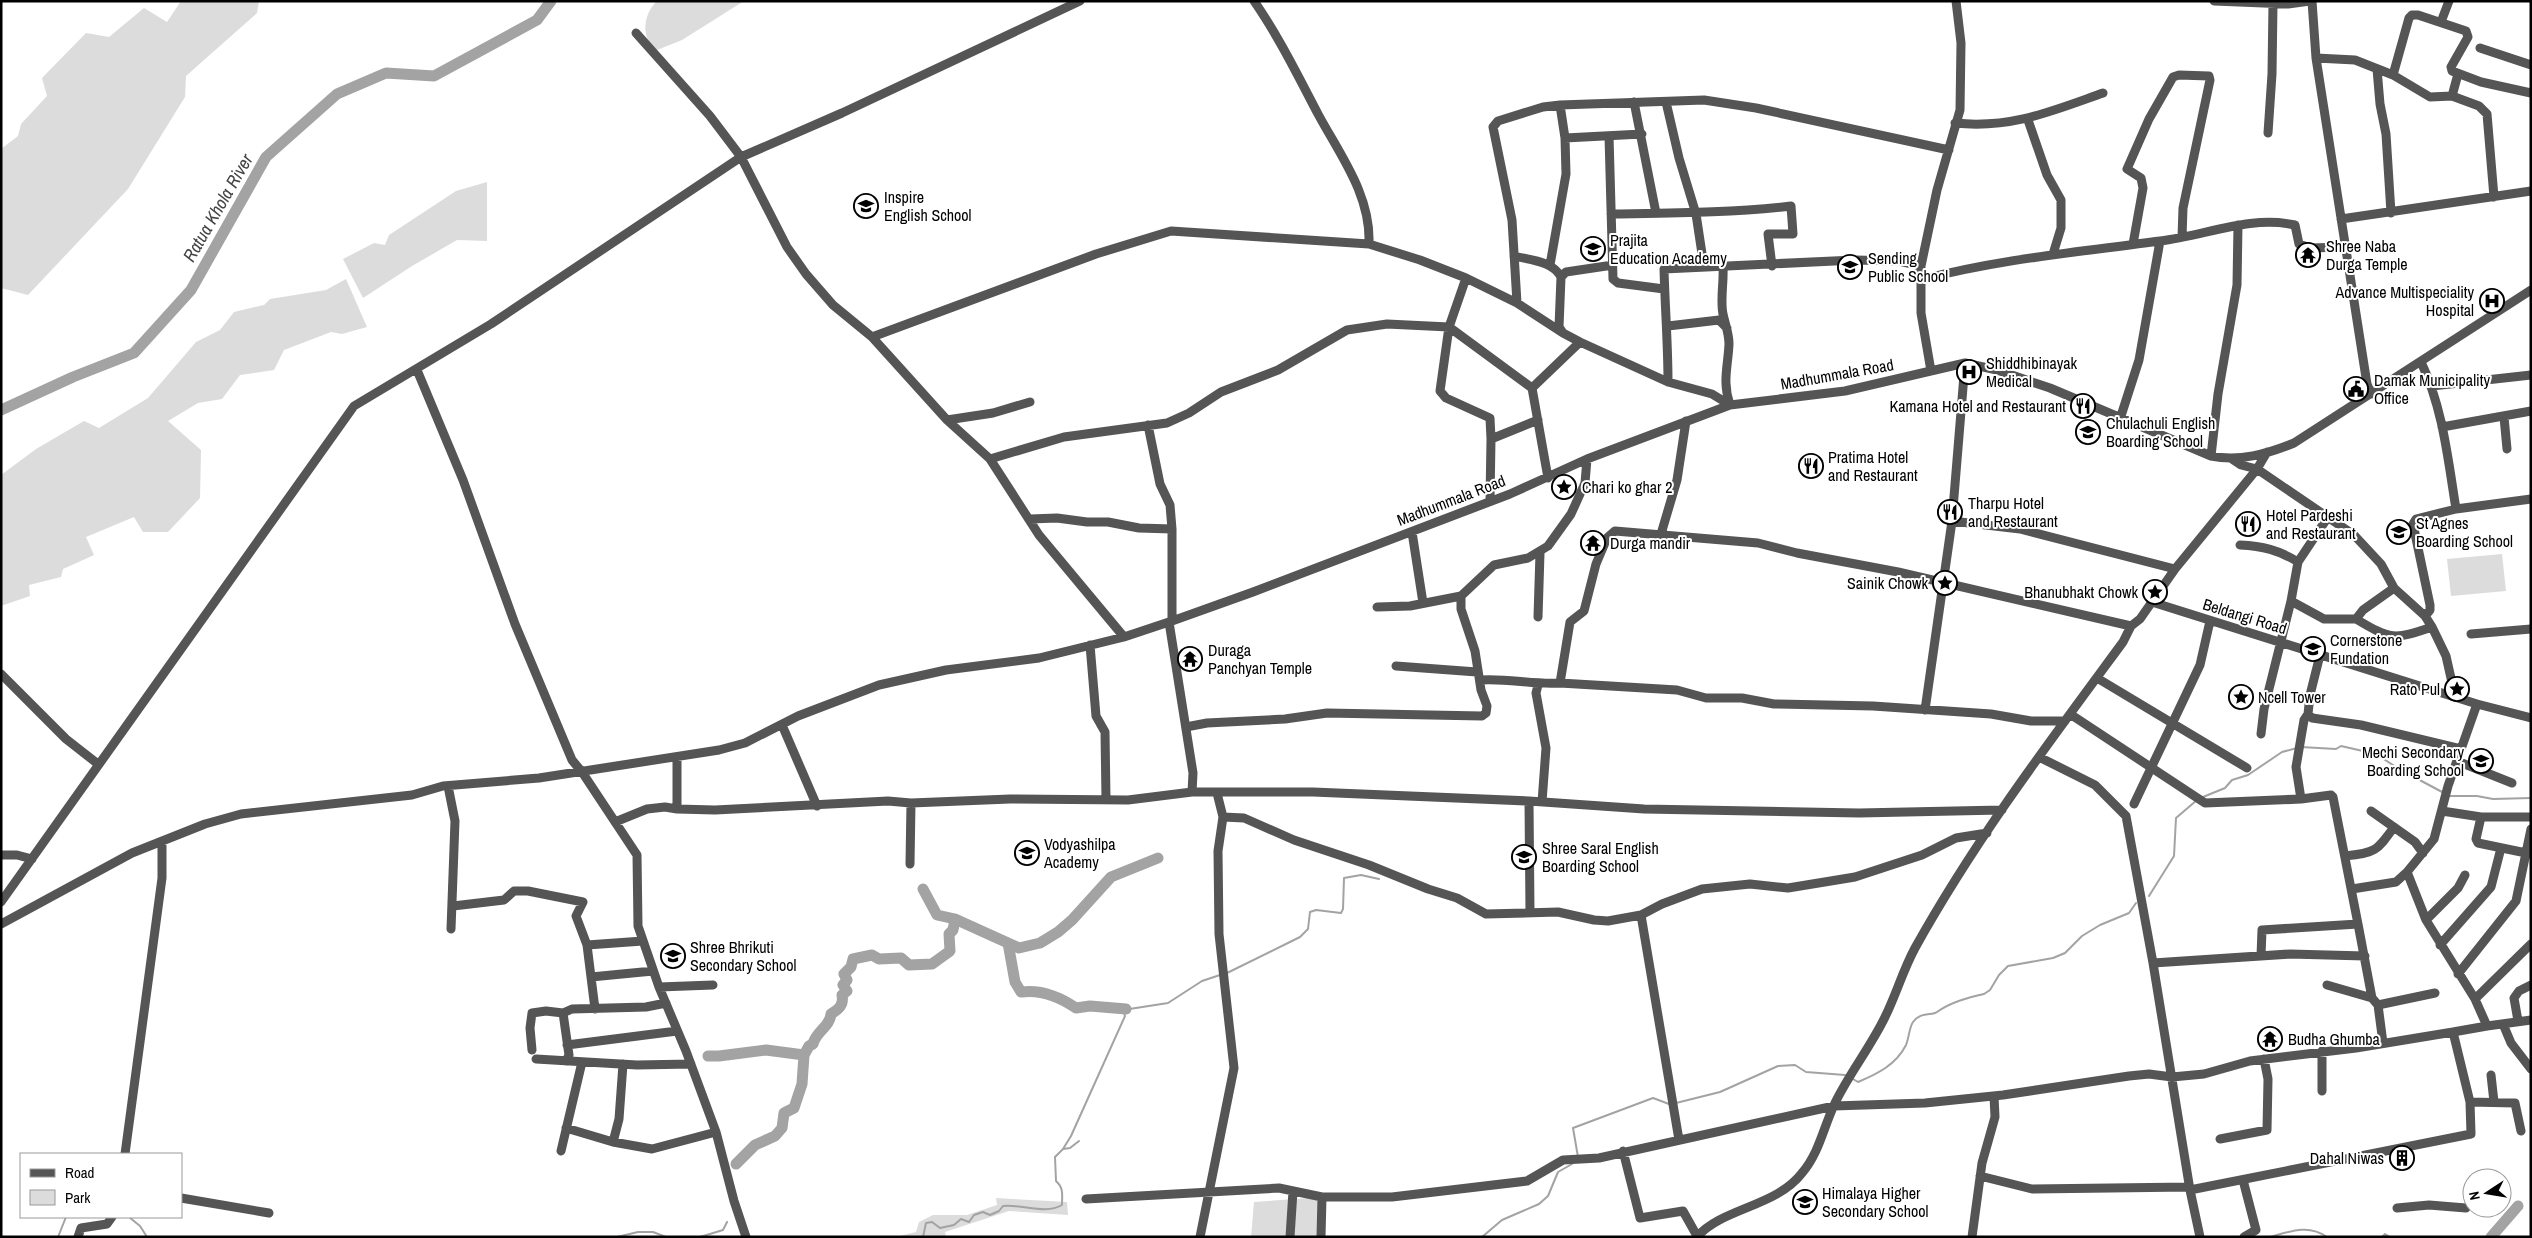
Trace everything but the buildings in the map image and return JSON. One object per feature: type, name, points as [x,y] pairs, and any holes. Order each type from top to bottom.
[{"type":"street","points":[[1,902],[354,406],[417,370],[505,315],[740,157],[842,113],[1080,1]]},
{"type":"street","points":[[1254,1],[1276,33],[1323,122],[1351,169],[1370,227],[1370,244]]},
{"type":"street","points":[[1931,371],[1921,313],[1920,266],[1955,123],[1960,110],[1961,43],[1956,1]]},
{"type":"street","points":[[2214,1],[2273,4],[2311,1],[2316,58],[2342,219],[2344,247],[2367,384],[2371,394]]},
{"type":"street","points":[[2441,22],[2449,1]]},
{"type":"street","points":[[2268,133],[2272,74],[2273,4]]},
{"type":"street","points":[[2393,75],[2409,18],[2412,15],[2418,15],[2466,31],[2468,37],[2451,67],[2458,74],[2512,90],[2531,93]]},
{"type":"street","points":[[636,33],[698,105],[710,116],[740,157],[788,247],[806,274],[833,305],[872,337],[947,420],[990,459],[1039,534],[1124,636]]},
{"type":"street","points":[[2480,48],[2531,65]]},
{"type":"street","points":[[2316,58],[2354,60],[2393,75],[2430,97],[2452,96],[2479,106],[2487,114],[2494,197]]},
{"type":"street","points":[[2377,69],[2380,104],[2386,134],[2391,212]]},
{"type":"street","points":[[2133,244],[2143,188],[2141,178],[2127,169],[2149,118],[2173,78],[2179,74],[2209,76],[2210,80],[2183,208],[2182,237]]},
{"type":"street","points":[[2452,96],[2458,74]]},
{"type":"street","points":[[1955,123],[1972,125],[2028,120],[2103,93]]},
{"type":"street","points":[[1517,303],[1512,220],[1493,127],[1498,121],[1543,108],[1565,105],[1704,100],[1756,108],[1949,150]]},
{"type":"street","points":[[1634,102],[1642,134],[1656,213]]},
{"type":"street","points":[[1666,102],[1679,158],[1696,214],[1704,267]]},
{"type":"street","points":[[1550,265],[1566,174],[1565,105]]},
{"type":"street","points":[[2028,120],[2046,175],[2061,200],[2060,228],[2053,254]]},
{"type":"street","points":[[1565,138],[1642,134]]},
{"type":"street","points":[[1609,136],[1615,282],[1664,288]]},
{"type":"street","points":[[2342,219],[2531,191]]},
{"type":"street","points":[[1611,214],[1696,214],[1722,210],[1791,206],[1793,234],[1768,234],[1772,266]]},
{"type":"street","points":[[1920,280],[1962,268],[2053,254],[2160,241],[2238,225],[2280,222],[2295,225],[2299,244],[2310,248],[2344,247]]},
{"type":"street","points":[[2210,456],[2218,394],[2237,285],[2238,225]]},
{"type":"street","points":[[872,337],[1096,254],[1171,231],[1370,244],[1420,260],[1466,278],[1517,303],[1580,342],[1668,382],[1712,394],[1730,405]]},
{"type":"street","points":[[2120,419],[2139,360],[2160,241]]},
{"type":"street","points":[[1514,256],[1550,265],[1558,270],[1561,277],[1559,327],[1563,333]]},
{"type":"street","points":[[1668,382],[1666,337],[1668,326],[1664,269],[1772,266],[1856,260],[1898,261],[1920,266]]},
{"type":"street","points":[[1561,277],[1566,272],[1613,265]]},
{"type":"street","points":[[1723,268],[1723,313],[1728,328],[1729,346],[1726,360],[1726,386],[1730,405]]},
{"type":"street","points":[[1466,278],[1449,327],[1440,391],[1446,398],[1490,418],[1490,501]]},
{"type":"street","name":"Madhummala Road","points":[[1,924],[132,853],[205,824],[242,814],[412,795],[448,786],[582,772],[719,750],[745,743],[798,716],[879,685],[946,670],[1039,658],[1124,636],[1253,592],[1412,532],[1548,478],[1587,460],[1730,405],[1845,391],[1964,363],[1996,370],[2050,388],[2210,456],[2232,459],[2267,452],[2294,444],[2531,290]]},
{"type":"street","points":[[1668,326],[1719,320],[1728,328]]},
{"type":"street","points":[[990,459],[1064,437],[1167,423],[1189,413],[1221,392],[1278,370],[1347,330],[1387,324],[1449,327],[1532,388],[1548,478]]},
{"type":"street","points":[[1532,388],[1580,342]]},
{"type":"street","points":[[2421,362],[2432,386],[2442,427],[2456,509]]},
{"type":"street","points":[[1925,710],[1952,521],[1964,363]]},
{"type":"street","points":[[417,370],[463,480],[535,674],[572,760],[582,772],[636,855],[638,926],[653,972],[691,1064],[716,1132],[734,1201],[746,1237]]},
{"type":"street","points":[[2432,386],[2531,375]]},
{"type":"street","points":[[947,420],[993,413],[1030,402]]},
{"type":"street","points":[[2442,427],[2531,412]]},
{"type":"street","points":[[2504,417],[2507,450]]},
{"type":"street","points":[[1491,439],[1538,420]]},
{"type":"street","points":[[1661,534],[1677,480],[1686,421]]},
{"type":"street","points":[[1148,425],[1160,484],[1170,505],[1172,529],[1171,621],[1193,773],[1192,792]]},
{"type":"street","points":[[1623,1151],[1640,1218],[1683,1211],[1697,1236],[1725,1218],[1762,1202],[1800,1176],[1814,1158],[1834,1106],[1884,1018],[1915,949],[1987,833],[2039,757],[2123,642],[2131,626],[2140,619],[2175,569],[2258,469],[2267,452]]},
{"type":"street","points":[[2232,459],[2241,465],[2258,469],[2354,534],[2381,564],[2394,588],[2424,616],[2432,627],[2446,656],[2455,696]]},
{"type":"street","points":[[1377,606],[1410,606],[1461,596],[1494,565],[1528,558],[1540,553],[1558,533],[1571,514],[1585,483],[1587,460]]},
{"type":"street","points":[[2424,616],[2430,610],[2430,605],[2413,524],[2416,519],[2456,509],[2531,499]]},
{"type":"street","points":[[2261,734],[2264,709],[2291,600],[2298,562],[2328,517]]},
{"type":"street","points":[[1030,519],[1056,518],[1087,522],[1108,522],[1139,528],[1172,529]]},
{"type":"street","points":[[1952,521],[2020,529],[2175,569]]},
{"type":"street","points":[[1560,683],[1570,622],[1584,610],[1588,589],[1607,538],[1615,531],[1758,543],[2131,626]]},
{"type":"street","points":[[1412,532],[1423,603]]},
{"type":"street","points":[[2240,545],[2268,548],[2282,552],[2298,562]]},
{"type":"street","points":[[1538,617],[1540,553]]},
{"type":"street","points":[[2356,618],[2362,610],[2394,588]]},
{"type":"street","points":[[1186,727],[1207,723],[1285,720],[1327,713],[1482,716],[1486,713],[1487,706],[1475,651],[1461,609],[1461,596]]},
{"type":"street","points":[[2291,600],[2324,619],[2356,618],[2388,635],[2402,638],[2432,627]]},
{"type":"street","name":"Beldangi Road","points":[[2152,602],[2477,704],[2531,718]]},
{"type":"street","points":[[2134,804],[2200,666],[2210,621]]},
{"type":"street","points":[[2471,634],[2531,629]]},
{"type":"street","points":[[1090,645],[1096,716],[1106,732],[1106,799]]},
{"type":"street","points":[[2301,799],[2296,767],[2298,748],[2304,720],[2308,714],[2310,695],[2320,655]]},
{"type":"street","points":[[1396,666],[1504,678],[1538,685],[1560,683],[1677,690],[1706,698],[1742,698],[1774,704],[1991,714],[2032,721],[2068,718],[2152,767],[2205,803],[2301,799],[2331,795],[2333,797],[2383,1042]]},
{"type":"street","points":[[1,674],[66,738],[98,764]]},
{"type":"street","points":[[2097,678],[2246,768]]},
{"type":"street","points":[[1538,685],[1536,693],[1546,748],[1542,802]]},
{"type":"street","points":[[2352,889],[2396,882],[2407,872],[2434,839],[2457,761],[2477,704]]},
{"type":"street","points":[[2308,714],[2312,718],[2361,725],[2461,749]]},
{"type":"street","points":[[782,725],[817,806]]},
{"type":"street","points":[[2039,757],[2095,785],[2126,816],[2153,963],[2189,1188],[2200,1237]]},
{"type":"street","points":[[677,758],[677,809]]},
{"type":"street","points":[[2457,761],[2512,783]]},
{"type":"street","points":[[448,786],[455,821],[451,929]]},
{"type":"street","points":[[615,822],[647,809],[665,807],[715,810],[888,801],[911,803],[1128,800],[1192,792],[1312,792],[1529,801],[1644,809],[1774,812],[2002,810]]},
{"type":"street","points":[[1200,1237],[1234,1068],[1221,954],[1217,891],[1218,850],[1223,816],[1217,793]]},
{"type":"street","points":[[1529,801],[1530,913]]},
{"type":"street","points":[[910,864],[911,803]]},
{"type":"street","points":[[2371,811],[2415,842],[2423,853]]},
{"type":"street","points":[[2442,811],[2481,817],[2531,817]]},
{"type":"street","points":[[1223,816],[1244,818],[1294,840],[1369,865],[1428,889],[1457,898],[1486,914],[1558,912],[1608,921],[1641,915],[1662,904],[1702,890],[1750,884],[1788,888],[1855,877],[1922,855],[1956,838],[1987,833]]},
{"type":"street","points":[[2481,817],[2476,839],[2478,843],[2528,853]]},
{"type":"street","points":[[2345,856],[2364,854],[2379,848],[2394,827]]},
{"type":"street","points":[[2458,974],[2516,902],[2528,853],[2531,829]]},
{"type":"street","points":[[125,1153],[162,878],[162,842]]},
{"type":"street","points":[[2440,944],[2491,887],[2501,848]]},
{"type":"street","points":[[1,855],[17,855],[32,859]]},
{"type":"street","points":[[2407,872],[2426,920],[2475,999],[2487,1026]]},
{"type":"street","points":[[2426,920],[2458,888],[2465,875]]},
{"type":"street","points":[[453,906],[504,900],[514,891],[528,891],[583,902],[576,916],[588,945],[595,1009]]},
{"type":"street","points":[[1641,915],[1678,1140]]},
{"type":"street","points":[[2261,956],[2262,930],[2358,924]]},
{"type":"street","points":[[588,945],[644,941]]},
{"type":"street","points":[[2475,999],[2531,944]]},
{"type":"street","points":[[2153,963],[2261,956],[2365,956]]},
{"type":"street","points":[[591,977],[653,972]]},
{"type":"street","points":[[659,987],[713,984]]},
{"type":"street","points":[[2518,1021],[2514,998],[2518,991],[2531,984]]},
{"type":"street","points":[[2327,985],[2375,1001],[2436,994]]},
{"type":"street","points":[[532,1050],[530,1028],[532,1013],[546,1011],[563,1013],[572,1010],[646,1006],[666,1003]]},
{"type":"street","points":[[563,1013],[569,1055],[566,1061]]},
{"type":"street","points":[[1086,1199],[1279,1188],[1322,1197],[1392,1197],[1527,1181],[1563,1160],[1599,1158],[1623,1151],[1834,1106],[1925,1103],[1994,1096],[2149,1074],[2172,1077],[2211,1073],[2241,1062],[2531,1020]]},
{"type":"street","points":[[2503,1024],[2511,1043],[2531,1069]]},
{"type":"street","points":[[568,1045],[678,1032]]},
{"type":"street","points":[[1980,1176],[2032,1189],[2189,1188],[2243,1180],[2471,1134],[2470,1102],[2453,1032]]},
{"type":"street","points":[[2322,1051],[2322,1091]]},
{"type":"street","points":[[536,1059],[623,1064],[691,1064]]},
{"type":"street","points":[[2220,1139],[2267,1130],[2268,1080],[2264,1059]]},
{"type":"street","points":[[561,1151],[582,1062]]},
{"type":"street","points":[[613,1142],[618,1119],[623,1064]]},
{"type":"street","points":[[2491,1076],[2494,1102]]},
{"type":"street","points":[[1972,1237],[1980,1176],[1995,1117],[1994,1096]]},
{"type":"street","points":[[2470,1102],[2516,1103],[2521,1131]]},
{"type":"street","points":[[566,1128],[613,1142],[652,1149],[716,1132]]},
{"type":"street","points":[[2243,1180],[2256,1230],[2244,1237]]},
{"type":"street","points":[[1290,1237],[1293,1191]]},
{"type":"street","points":[[1320,1237],[1322,1197]]},
{"type":"street","points":[[182,1198],[269,1213]]},
{"type":"street","points":[[2397,1208],[2428,1205],[2462,1208]]},
{"type":"street","points":[[78,1237],[81,1228],[107,1224],[111,1218]]},
{"type":"green space","points":[[181,1],[259,1],[257,13],[186,76],[185,97],[128,189],[28,295],[1,288],[1,149],[18,136],[21,124],[47,96],[42,78],[86,33],[109,37],[144,8],[167,22]]},
{"type":"green space","points":[[657,1],[744,1],[682,40],[657,50],[648,40],[645,26],[652,6]]},
{"type":"green space","points":[[487,182],[487,241],[457,240],[412,266],[363,298],[343,259],[374,243],[385,245],[389,235],[456,191]]},
{"type":"green space","points":[[346,279],[367,327],[342,334],[331,332],[284,350],[274,370],[240,375],[222,399],[198,403],[168,421],[201,450],[200,498],[168,532],[143,532],[134,517],[86,537],[94,555],[63,569],[61,577],[29,585],[30,596],[1,606],[1,475],[36,449],[84,421],[99,428],[148,398],[196,342],[220,330],[234,312],[264,305],[270,299],[326,290]]},
{"type":"green space","points":[[2502,554],[2506,591],[2451,596],[2447,559]]},
{"type":"green space","points":[[1322,1197],[1321,1237],[1251,1237],[1254,1202]]},
{"type":"green space","points":[[996,1198],[1067,1202],[1068,1215],[1009,1211],[945,1232],[946,1237],[896,1237],[916,1232],[919,1222],[933,1215],[967,1215],[997,1205]]},
{"type":"waterway","name":"Ratua Khola River","points":[[1,410],[73,377],[134,353],[191,290],[266,157],[337,94],[386,73],[434,76],[537,20],[551,1]]},
{"type":"waterway","points":[[2301,747],[2336,749],[2341,746],[2376,754],[2399,769],[2444,793]]},
{"type":"waterway","points":[[2203,797],[2225,788],[2232,780],[2248,775],[2282,752],[2297,748]]},
{"type":"waterway","points":[[2450,796],[2477,796],[2493,799],[2531,798]]},
{"type":"waterway","points":[[2149,896],[2174,856],[2176,818],[2197,800]]},
{"type":"waterway","points":[[1008,943],[1019,948],[1040,943],[1058,932],[1072,920],[1111,877],[1158,858]]},
{"type":"waterway","points":[[1227,973],[1300,937],[1308,929],[1310,912],[1316,910],[1341,913],[1343,909],[1344,878],[1361,875],[1379,879]]},
{"type":"waterway","points":[[923,889],[937,915],[955,919],[1008,943],[1015,982],[1021,992],[1029,991],[1050,995],[1064,1000],[1076,1008],[1090,1006],[1126,1009]]},
{"type":"waterway","points":[[1853,1079],[1858,1082],[1879,1072],[1897,1058],[1906,1045],[1913,1022],[1919,1016],[1935,1013],[1954,1003],[1984,994],[1990,990],[1999,975],[2008,966],[2053,958],[2065,953],[2082,936],[2100,925],[2129,913],[2136,903]]},
{"type":"waterway","points":[[736,1164],[755,1145],[775,1136],[782,1128],[784,1113],[794,1108],[802,1084],[804,1055],[828,1022],[831,1014],[842,1004],[842,995],[847,991],[843,985],[847,980],[844,974],[851,967],[853,959],[872,955],[879,959],[901,958],[909,965],[932,964],[950,951],[949,934],[953,930],[955,919]]},
{"type":"waterway","points":[[1063,1149],[1071,1136],[1125,1016],[1123,1010],[1168,1003],[1202,981],[1220,975]]},
{"type":"waterway","points":[[708,1056],[766,1050],[804,1055]]},
{"type":"waterway","points":[[1676,1103],[1720,1092],[1778,1066],[1795,1065],[1806,1072],[1845,1075]]},
{"type":"waterway","points":[[1578,1157],[1573,1128],[1653,1098],[1669,1104]]},
{"type":"waterway","points":[[923,1237],[926,1223],[932,1222],[940,1228],[954,1225],[961,1219],[969,1222],[974,1215],[983,1212],[990,1215],[999,1211],[1003,1206],[1048,1209],[1062,1205],[1061,1189],[1056,1181],[1055,1157],[1063,1149],[1070,1148],[1079,1141]]},
{"type":"waterway","points":[[1482,1237],[1502,1220],[1539,1204],[1548,1196],[1558,1172],[1572,1164]]},
{"type":"waterway","points":[[2491,1237],[2518,1206]]},
{"type":"waterway","points":[[58,1237],[66,1218]]},
{"type":"waterway","points":[[130,1218],[140,1226],[147,1237]]},
{"type":"waterway","points":[[700,1237],[723,1230],[727,1222]]},
{"type":"waterway","points":[[2270,1237],[2300,1230],[2313,1231],[2327,1237]]},
{"type":"waterway","points":[[617,1237],[638,1232],[653,1232],[666,1237]]},
{"type":"waterway","points":[[2382,1237],[2385,1234],[2390,1237]]},
{"type":"waterway","points":[[2345,1237],[2352,1237]]},
{"type":"place","name":"Inspire English School","points":[[866,206]]},
{"type":"place","name":"Prajita Education Academy","points":[[1593,249]]},
{"type":"place","name":"Shree Naba Durga Temple","points":[[2308,255]]},
{"type":"place","name":"Sending Public School","points":[[1850,267]]},
{"type":"place","name":"Advance Multispeciality Hospital","points":[[2492,301]]},
{"type":"place","name":"Shiddhibinayak Medical","points":[[1969,372]]},
{"type":"place","name":"Damak Municipality Office","points":[[2356,389]]},
{"type":"place","name":"Kamana Hotel and Restaurant","points":[[2083,406]]},
{"type":"place","name":"Chulachuli English Boarding School","points":[[2088,432]]},
{"type":"place","name":"Pratima Hotel and Restaurant","points":[[1811,466]]},
{"type":"place","name":"Chari ko ghar 2","points":[[1564,487]]},
{"type":"place","name":"Tharpu Hotel and Restaurant","points":[[1950,512]]},
{"type":"place","name":"Hotel Pardeshi and Restaurant","points":[[2248,524]]},
{"type":"place","name":"St Agnes Boarding School","points":[[2399,532]]},
{"type":"place","name":"Durga mandir","points":[[1593,543]]},
{"type":"place","name":"Sainik Chowk","points":[[1945,583]]},
{"type":"place","name":"Bhanubhakt Chowk","points":[[2155,592]]},
{"type":"place","name":"Cornerstone Fundation","points":[[2313,649]]},
{"type":"place","name":"Duraga Panchyan Temple","points":[[1190,659]]},
{"type":"place","name":"Rato Pul","points":[[2457,689]]},
{"type":"place","name":"Ncell Tower","points":[[2241,697]]},
{"type":"place","name":"Mechi Secondary Boarding School","points":[[2481,761]]},
{"type":"place","name":"Vodyashilpa Academy","points":[[1027,853]]},
{"type":"place","name":"Shree Saral English Boarding School","points":[[1524,857]]},
{"type":"place","name":"Shree Bhrikuti Secondary School","points":[[673,956]]},
{"type":"place","name":"Budha Ghumba","points":[[2270,1039]]},
{"type":"place","name":"Dahal Niwas","points":[[2402,1158]]},
{"type":"place","name":"Himalaya Higher Secondary School","points":[[1805,1202]]}]
